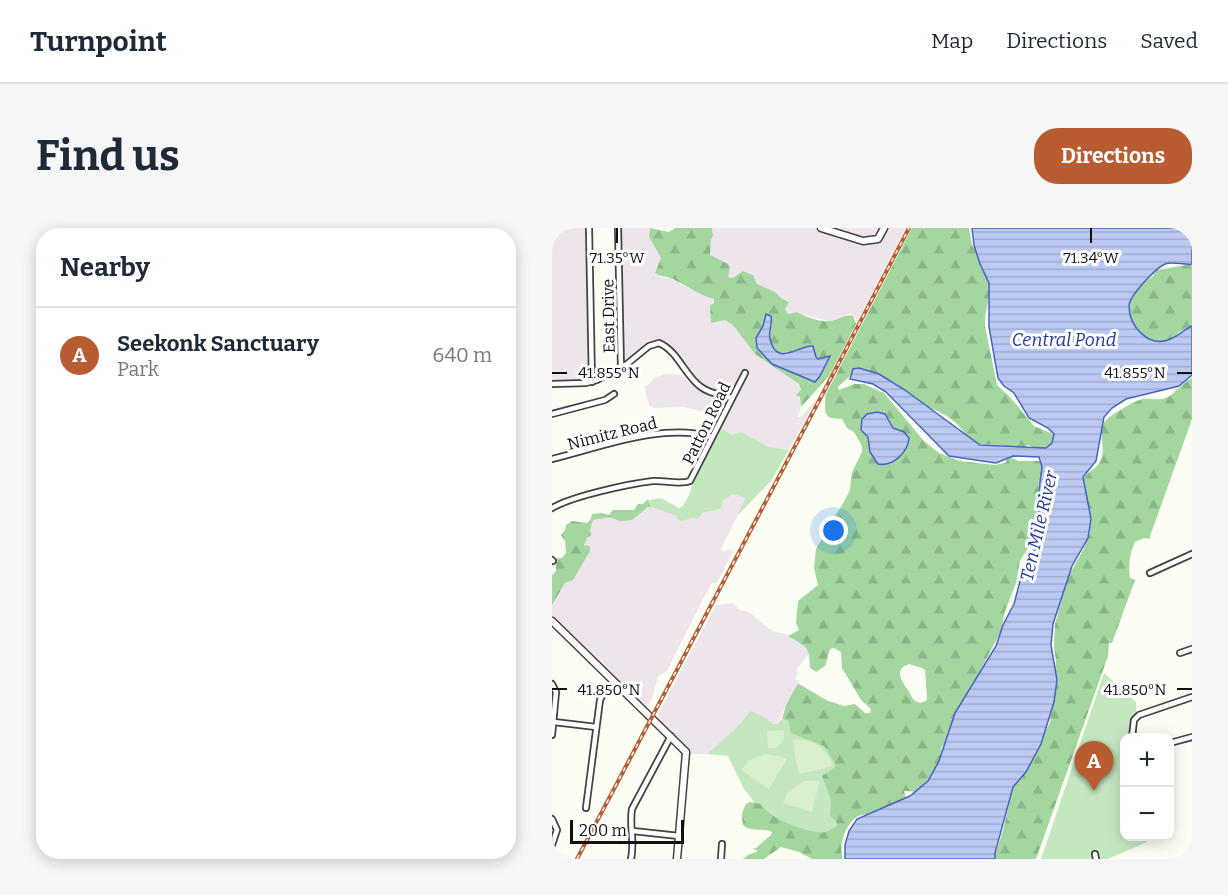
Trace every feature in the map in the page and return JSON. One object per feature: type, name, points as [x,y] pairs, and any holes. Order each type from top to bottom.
[{"type":"street","points":[[589,228],[592,382]]},
{"type":"street","name":"East Drive","points":[[618,228],[621,368]]},
{"type":"street","points":[[821,228],[868,241],[878,239],[884,228]]},
{"type":"street","points":[[552,384],[592,382],[621,368],[649,346],[659,343],[668,348],[702,388],[732,398]]},
{"type":"street","name":"Patton Road","points":[[552,508],[567,501],[637,484],[662,480],[688,482],[693,477],[744,373]]},
{"type":"street","points":[[552,414],[605,400],[614,394]]},
{"type":"street","name":"Nimitz Road","points":[[552,459],[660,432],[689,432],[712,437]]},
{"type":"street","points":[[1150,573],[1192,554]]},
{"type":"street","points":[[552,621],[684,748],[687,755],[677,859]]},
{"type":"street","points":[[1180,653],[1192,649]]},
{"type":"street","points":[[586,808],[600,696],[615,681]]},
{"type":"street","points":[[552,684],[556,692],[552,735]]},
{"type":"street","points":[[1133,733],[1134,720],[1139,715],[1192,697]]},
{"type":"street","points":[[554,722],[596,727]]},
{"type":"street","points":[[631,859],[634,841],[632,809],[671,736]]},
{"type":"street","points":[[1174,742],[1192,736]]},
{"type":"street","points":[[552,819],[558,830],[552,845]]},
{"type":"street","points":[[633,831],[679,836]]},
{"type":"street","points":[[720,859],[722,843]]},
{"type":"shaded area","points":[[552,228],[589,228],[593,383],[552,385]]},
{"type":"shaded area","points":[[619,228],[650,228],[649,237],[661,258],[655,273],[671,278],[714,299],[711,309],[714,322],[725,320],[733,325],[755,354],[799,384],[802,390],[799,395],[801,407],[798,417],[801,417],[818,397],[789,450],[769,447],[741,432],[732,435],[719,426],[722,418],[711,413],[684,407],[654,408],[649,406],[644,385],[647,386],[656,377],[665,374],[680,375],[690,383],[693,380],[678,360],[661,345],[652,346],[623,367]]},
{"type":"shaded area","points":[[712,228],[906,228],[856,324],[851,314],[829,321],[797,312],[788,314],[785,309],[789,301],[757,284],[753,275],[743,271],[733,278],[728,277],[730,267],[710,256]]},
{"type":"shaded area","points":[[733,494],[745,497],[745,501],[721,549],[724,552],[727,549],[731,551],[735,547],[717,583],[712,583],[704,597],[667,671],[658,677],[652,699],[645,711],[552,619],[552,605],[565,583],[576,575],[587,553],[590,546],[584,545],[593,520],[648,507],[661,508],[677,515],[702,513],[721,509],[723,501]]},
{"type":"shaded area","points":[[733,603],[739,610],[749,612],[772,631],[786,634],[802,644],[809,650],[809,654],[797,669],[798,674],[795,679],[799,681],[799,684],[778,724],[773,724],[766,718],[744,718],[734,731],[707,754],[691,754],[688,764],[686,755],[656,722],[658,714],[716,605]]},
{"type":"green space","points":[[650,228],[669,232],[675,228],[712,228],[710,255],[728,264],[730,267],[728,277],[733,278],[743,271],[753,275],[757,284],[775,292],[789,302],[785,309],[788,314],[797,312],[822,321],[853,316],[856,324],[829,376],[801,407],[800,397],[796,395],[801,390],[799,384],[755,354],[733,325],[725,320],[711,323],[710,305],[714,303],[714,299],[655,273],[661,258],[649,237]],"holes":[[[772,324],[771,342],[778,352],[787,353],[813,346],[815,357],[818,359],[830,357],[820,376],[812,381],[779,367],[766,358],[756,338],[763,326]]]},
{"type":"green space","points":[[912,228],[969,228],[972,245],[982,260],[985,275],[991,287],[985,326],[997,385],[1034,426],[1053,434],[1054,439],[1050,447],[1041,450],[1028,445],[1016,451],[1002,445],[977,444],[947,416],[916,401],[894,382],[852,374],[838,387],[839,390],[854,384],[864,384],[884,393],[924,441],[939,453],[960,461],[995,465],[1005,463],[1009,456],[1018,461],[1042,461],[1043,471],[1038,486],[1039,514],[1036,535],[1020,561],[1016,583],[1004,614],[1002,629],[941,748],[944,763],[920,792],[904,791],[906,798],[894,805],[877,813],[858,816],[853,820],[844,836],[841,848],[843,859],[812,859],[799,852],[781,847],[764,859],[743,859],[756,852],[757,850],[752,849],[756,848],[772,832],[750,829],[743,825],[743,812],[749,802],[761,804],[771,815],[780,820],[809,830],[825,832],[837,826],[836,821],[830,816],[831,801],[822,776],[835,767],[835,764],[824,746],[791,733],[788,721],[782,719],[786,705],[797,685],[799,684],[828,701],[844,706],[855,704],[865,713],[870,713],[871,709],[861,700],[842,668],[841,652],[834,648],[830,649],[825,666],[816,672],[810,668],[806,647],[788,636],[799,630],[796,623],[798,601],[818,585],[814,568],[816,549],[850,490],[852,472],[862,452],[862,446],[854,432],[847,428],[842,419],[831,418],[826,414],[825,396]],"holes":[[[888,418],[893,428],[904,432],[878,464],[870,452],[868,437],[861,430]],[[909,664],[925,670],[927,700],[921,703],[912,698],[900,675],[904,666]]]},
{"type":"green space","points":[[1192,264],[1192,327],[1179,332],[1167,343],[1145,344],[1126,311],[1127,304],[1139,287],[1157,270]]},
{"type":"green space","points":[[1192,378],[1192,419],[1149,539],[1144,538],[1135,542],[1133,546],[1129,573],[1130,578],[1135,580],[1112,643],[1109,643],[1108,656],[1036,859],[991,859],[996,852],[1003,831],[1013,785],[1036,755],[1037,748],[1050,722],[1056,661],[1055,624],[1068,577],[1090,533],[1083,480],[1101,460],[1102,427],[1106,420],[1128,405],[1139,400],[1166,398]]},
{"type":"green space","points":[[719,426],[732,435],[741,432],[769,447],[789,450],[771,481],[739,514],[745,498],[733,494],[723,501],[721,509],[702,513],[698,519],[678,520],[676,515],[651,507],[649,500],[661,498],[679,508],[683,506],[690,493],[695,474]]},
{"type":"green space","points":[[648,499],[651,507],[632,520],[620,521],[609,517],[593,520],[591,535],[584,545],[590,546],[590,551],[573,580],[565,583],[552,605],[552,575],[556,571],[556,564],[552,559],[562,558],[566,553],[565,541],[561,535],[566,525],[572,521],[587,523],[592,514],[609,515],[613,510],[634,510],[638,504],[643,504]]},
{"type":"green space","points":[[1104,673],[1136,702],[1137,733],[1120,733],[1120,841],[1147,842],[1108,859],[1041,859]]},
{"type":"green space","points":[[751,711],[773,724],[778,724],[781,719],[788,721],[790,727],[824,746],[835,764],[835,767],[822,776],[831,801],[831,816],[836,821],[836,827],[825,832],[813,831],[770,816],[752,802],[754,802],[744,789],[728,756],[707,754]]},
{"type":"green space","points":[[784,730],[781,744],[776,748],[768,748],[767,731]]},
{"type":"green space","points":[[792,740],[806,740],[818,745],[827,754],[833,766],[799,774]]},
{"type":"green space","points":[[765,754],[787,759],[769,789],[741,770],[750,760]]},
{"type":"green space","points":[[804,781],[820,781],[812,812],[783,803],[787,793]]},
{"type":"water","name":"Central Pond","points":[[972,228],[1192,228],[1192,264],[1165,264],[1138,289],[1129,306],[1132,321],[1136,327],[1147,338],[1153,340],[1168,340],[1192,326],[1192,375],[1179,386],[1126,399],[1112,408],[1104,417],[1096,461],[1083,477],[1091,519],[1088,538],[1072,566],[1053,624],[1051,645],[1057,680],[1054,702],[1041,744],[1026,772],[1013,787],[995,859],[845,859],[845,845],[849,831],[857,819],[910,796],[928,781],[939,761],[955,713],[996,646],[1003,625],[1014,604],[1025,562],[1034,551],[1039,539],[1039,490],[1042,467],[1039,457],[1013,456],[996,463],[949,456],[886,392],[873,384],[850,379],[853,369],[859,368],[879,374],[905,390],[980,445],[1046,448],[1052,443],[1054,434],[1048,428],[1029,418],[1014,393],[998,378],[989,327],[989,283],[974,245]]},
{"type":"water","points":[[766,314],[771,316],[770,339],[773,348],[778,352],[789,353],[813,346],[818,359],[830,356],[815,382],[772,364],[757,348],[756,338],[763,326]]},
{"type":"water","points":[[877,412],[885,414],[893,428],[904,432],[909,438],[903,453],[894,461],[884,464],[878,464],[870,452],[868,437],[861,430],[862,419],[867,414]]},
{"type":"railway","points":[[577,859],[909,228]]},
{"type":"place","name":"Seekonk Sanctuary","points":[[1094,791]]},
{"type":"water label","name":"Ten Mile River","points":[[1039,526]]}]
